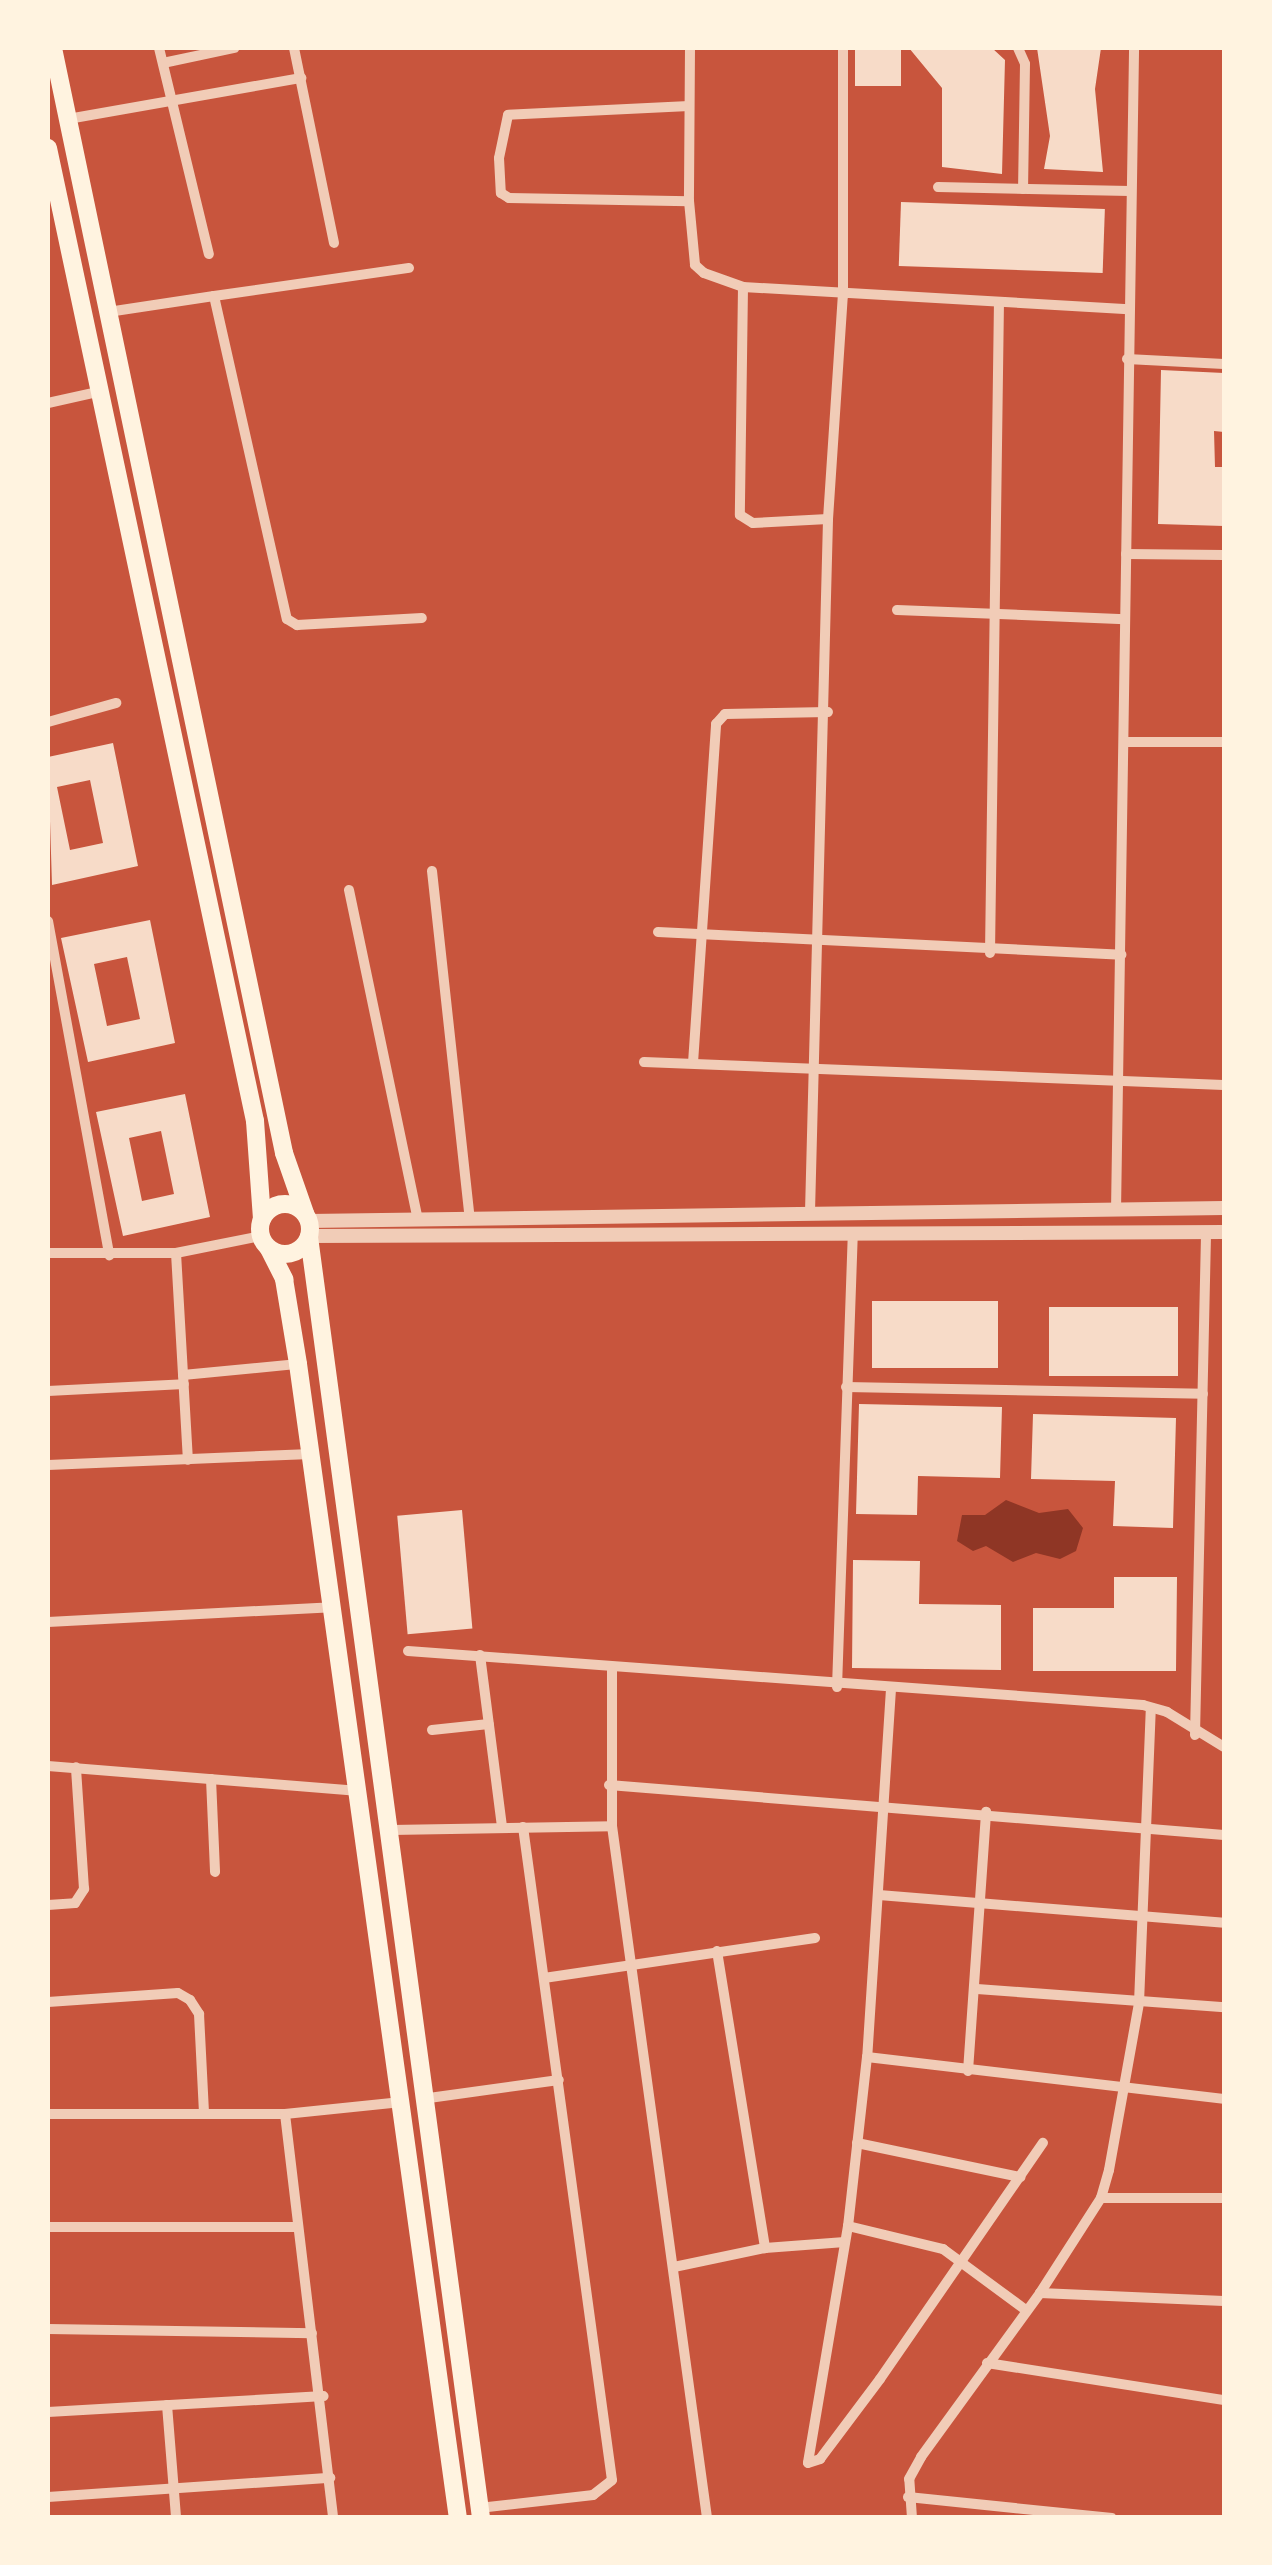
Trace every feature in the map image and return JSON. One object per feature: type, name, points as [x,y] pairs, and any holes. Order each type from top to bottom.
[{"type":"main road","points":[[53,48],[284,1153],[308,1227],[429,2098],[480,2513]]},
{"type":"main road","points":[[48,156],[255,1121],[264,1235],[284,1279],[359,1791],[458,2518]]},
{"type":"main road","points":[[264,1235],[282,1204],[308,1227]]},
{"type":"main road","points":[[264,1235],[292,1254],[308,1227]]},
{"type":"street","points":[[159,48],[209,254]]},
{"type":"street","points":[[163,63],[234,48]]},
{"type":"street","points":[[294,48],[334,242]]},
{"type":"street","points":[[690,48],[689,200],[695,265],[744,287],[843,296],[1128,309]]},
{"type":"street","points":[[810,1212],[814,940],[828,712],[828,519],[843,296],[843,48]]},
{"type":"street","points":[[1018,48],[1024,64],[1023,189]]},
{"type":"street","points":[[1116,1210],[1134,48]]},
{"type":"street","points":[[68,119],[301,78]]},
{"type":"street","points":[[688,106],[508,116],[499,158],[501,193],[518,200],[689,200]]},
{"type":"street","points":[[938,187],[1130,191]]},
{"type":"street","points":[[108,312],[409,268]]},
{"type":"street","points":[[744,287],[740,516],[753,523],[828,519]]},
{"type":"street","points":[[214,296],[287,619],[297,625],[422,618]]},
{"type":"street","points":[[990,953],[999,304]]},
{"type":"street","points":[[1128,359],[1224,364]]},
{"type":"street","points":[[48,403],[97,392]]},
{"type":"street","points":[[1126,554],[1224,555]]},
{"type":"street","points":[[898,610],[1125,619]]},
{"type":"street","points":[[48,722],[116,703]]},
{"type":"street","points":[[693,1063],[716,724],[726,714],[828,712]]},
{"type":"street","points":[[1124,742],[1224,742]]},
{"type":"street","points":[[432,870],[470,1218]]},
{"type":"street","points":[[348,890],[418,1220]]},
{"type":"street","points":[[48,921],[109,1254]]},
{"type":"street","points":[[658,932],[704,930],[990,953],[1121,955]]},
{"type":"street","points":[[644,1062],[1224,1084]]},
{"type":"street","points":[[308,1227],[470,1218],[1224,1208]]},
{"type":"street","points":[[308,1227],[853,1237],[1224,1232]]},
{"type":"street","points":[[1196,1735],[1206,1233]]},
{"type":"street","points":[[48,1253],[176,1253],[264,1235]]},
{"type":"street","points":[[837,1687],[853,1237]]},
{"type":"street","points":[[176,1253],[188,1460]]},
{"type":"street","points":[[48,1391],[298,1364]]},
{"type":"street","points":[[846,1386],[1203,1394]]},
{"type":"street","points":[[48,1465],[311,1454]]},
{"type":"street","points":[[48,1622],[332,1606]]},
{"type":"street","points":[[408,1652],[1151,1708],[1224,1747]]},
{"type":"street","points":[[480,1655],[502,1827]]},
{"type":"street","points":[[612,1669],[612,1826],[706,2518]]},
{"type":"street","points":[[892,1689],[867,2057],[848,2226],[805,2456],[811,2464],[880,2379],[1042,2144]]},
{"type":"street","points":[[912,2518],[908,2497],[921,2457],[1040,2293],[1100,2198],[1125,2090],[1139,2002],[1151,1708]]},
{"type":"street","points":[[432,1730],[489,1724]]},
{"type":"street","points":[[48,1766],[359,1791]]},
{"type":"street","points":[[48,1905],[75,1903],[84,1889],[76,1767]]},
{"type":"street","points":[[211,1778],[215,1872]]},
{"type":"street","points":[[609,1786],[887,1803],[1224,1834]]},
{"type":"street","points":[[968,2071],[977,1989],[986,1812]]},
{"type":"street","points":[[391,1830],[612,1826]]},
{"type":"street","points":[[480,2513],[593,2494],[612,2480],[523,1827]]},
{"type":"street","points":[[879,1895],[1224,1922]]},
{"type":"street","points":[[544,1978],[815,1938]]},
{"type":"street","points":[[717,1952],[765,2248]]},
{"type":"street","points":[[977,1989],[1224,2007]]},
{"type":"street","points":[[48,2002],[178,1993],[190,2000],[199,2014],[204,2112]]},
{"type":"street","points":[[867,2057],[1224,2100]]},
{"type":"street","points":[[429,2098],[559,2080]]},
{"type":"street","points":[[48,2114],[285,2114],[401,2102]]},
{"type":"street","points":[[285,2114],[312,2333],[324,2396],[334,2518]]},
{"type":"street","points":[[857,2143],[1020,2177]]},
{"type":"street","points":[[1100,2198],[1224,2198]]},
{"type":"street","points":[[848,2226],[913,2238],[962,2258],[1027,2311]]},
{"type":"street","points":[[48,2227],[298,2227]]},
{"type":"street","points":[[674,2267],[765,2248],[845,2242]]},
{"type":"street","points":[[1040,2293],[1224,2301]]},
{"type":"street","points":[[48,2329],[312,2333]]},
{"type":"street","points":[[987,2364],[1224,2400]]},
{"type":"street","points":[[48,2412],[324,2396]]},
{"type":"street","points":[[167,2405],[176,2518]]},
{"type":"street","points":[[48,2497],[96,2489],[172,2489],[330,2478]]},
{"type":"street","points":[[908,2497],[1112,2518]]},
{"type":"shaded area","points":[[1006,1500],[1039,1513],[1068,1509],[1083,1528],[1076,1551],[1060,1559],[1036,1553],[1013,1562],[986,1546],[973,1551],[957,1541],[962,1515],[985,1515]]},
{"type":"building","points":[[855,48],[901,48],[901,86],[855,86]]},
{"type":"building","points":[[909,48],[992,48],[1005,60],[1002,174],[942,167],[942,88]]},
{"type":"building","points":[[1037,48],[1101,48],[1095,89],[1103,172],[1044,169],[1050,136]]},
{"type":"building","points":[[901,202],[1105,209],[1103,273],[899,266]]},
{"type":"building","points":[[1161,370],[1224,373],[1224,432],[1214,431],[1215,467],[1224,467],[1224,526],[1158,524]]},
{"type":"building","points":[[113,743],[138,866],[52,885],[48,757]],"holes":[[[90,780],[103,843],[70,850],[57,787]]]},
{"type":"building","points":[[150,920],[175,1043],[88,1062],[61,938]],"holes":[[[127,957],[140,1019],[107,1026],[94,964]]]},
{"type":"building","points":[[185,1094],[210,1217],[123,1236],[96,1112]],"holes":[[[161,1131],[174,1194],[142,1201],[129,1138]]]},
{"type":"building","points":[[872,1301],[998,1301],[998,1368],[872,1368]]},
{"type":"building","points":[[1049,1307],[1178,1307],[1178,1376],[1049,1376]]},
{"type":"building","points":[[859,1404],[1002,1407],[1000,1478],[918,1476],[917,1515],[856,1514]]},
{"type":"building","points":[[1033,1414],[1176,1418],[1173,1528],[1113,1526],[1115,1481],[1031,1479]]},
{"type":"building","points":[[462,1510],[472,1629],[408,1634],[397,1516]]},
{"type":"building","points":[[853,1560],[920,1561],[919,1604],[1001,1605],[1001,1670],[852,1668]]},
{"type":"building","points":[[1114,1577],[1177,1577],[1176,1671],[1033,1671],[1033,1608],[1114,1608]]}]
